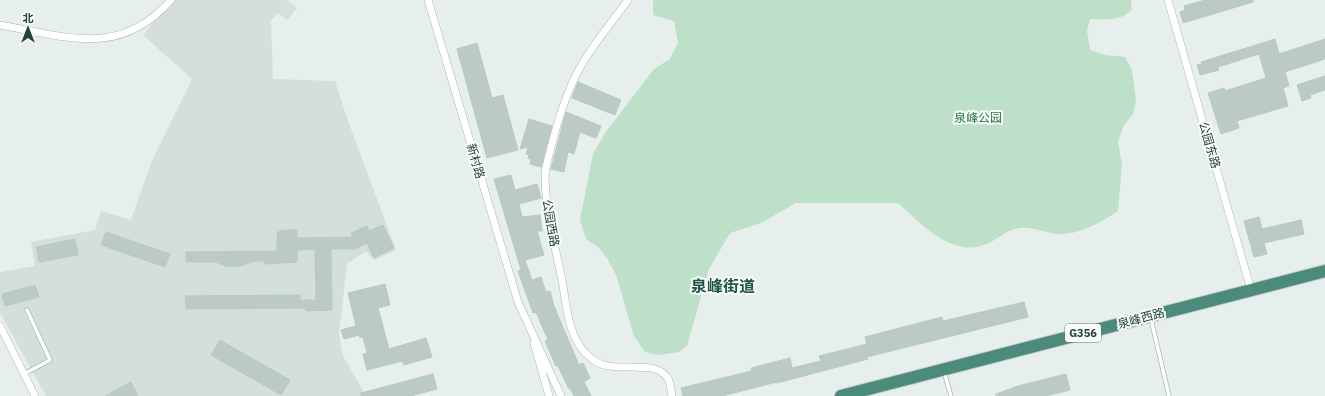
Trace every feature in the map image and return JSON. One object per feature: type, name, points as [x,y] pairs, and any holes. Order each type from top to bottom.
[{"type":"highway","name":"泉峰西路","points":[[841,396],[1325,271]]},
{"type":"street","points":[[0,25],[80,39],[116,36],[132,32],[147,23],[171,0]]},
{"type":"street","name":"新村路","points":[[428,0],[518,302],[561,396]]},
{"type":"street","name":"公园西路","points":[[628,0],[583,63],[570,89],[560,113],[545,174],[546,195],[567,308],[573,333],[579,348],[593,361],[604,365],[630,369],[650,367],[658,369],[669,381],[672,396]]},
{"type":"street","name":"公园东路","points":[[1168,0],[1251,290]]},
{"type":"street","name":"新村路","points":[[526,320],[549,396]]},
{"type":"street","points":[[0,326],[35,396]]},
{"type":"lane","points":[[24,374],[50,360],[27,310]]},
{"type":"lane","points":[[1150,316],[1169,396]]},
{"type":"lane","points":[[943,369],[951,396]]},
{"type":"shaded area","points":[[172,0],[286,0],[297,8],[287,20],[278,13],[271,21],[273,79],[335,81],[347,118],[396,250],[374,260],[366,251],[347,264],[339,334],[343,356],[366,396],[46,396],[0,313],[0,272],[35,266],[31,242],[95,230],[101,211],[131,220],[151,163],[192,79],[143,35]]},
{"type":"green space","name":"泉峰公园","points":[[653,0],[1131,0],[1132,9],[1128,13],[1112,19],[1090,19],[1087,31],[1090,50],[1105,55],[1125,57],[1132,70],[1136,100],[1133,114],[1124,125],[1118,142],[1122,164],[1118,211],[1105,220],[1081,231],[1056,234],[1034,229],[1020,228],[1005,233],[984,245],[972,247],[960,246],[937,236],[916,220],[898,203],[796,203],[761,223],[730,233],[709,269],[687,346],[679,352],[658,355],[645,352],[634,336],[616,275],[607,258],[598,247],[586,239],[580,220],[593,154],[605,133],[654,69],[670,59],[678,43],[674,21],[653,15]]},
{"type":"building","points":[[1205,0],[1253,0],[1253,2],[1183,23],[1180,12],[1185,10],[1184,6]]},
{"type":"building","points":[[1275,39],[1279,54],[1325,39],[1325,59],[1285,72],[1289,86],[1283,88],[1288,106],[1237,121],[1239,128],[1221,134],[1208,93],[1224,88],[1225,91],[1266,78],[1259,54],[1218,67],[1219,70],[1200,75],[1197,65],[1202,64],[1201,62]]},
{"type":"building","points":[[477,43],[492,98],[503,95],[518,150],[487,158],[457,49]]},
{"type":"building","points":[[1325,76],[1325,90],[1310,95],[1311,98],[1302,101],[1297,85]]},
{"type":"building","points":[[578,82],[621,100],[615,115],[572,98]]},
{"type":"building","points":[[566,112],[601,126],[596,138],[580,132],[574,154],[568,152],[564,172],[551,169]]},
{"type":"building","points":[[529,119],[552,126],[541,167],[530,164],[531,160],[528,158],[529,155],[526,154],[528,147],[520,149]]},
{"type":"building","points":[[511,175],[515,190],[537,184],[541,198],[519,204],[522,217],[540,215],[542,231],[537,231],[544,255],[525,260],[532,280],[541,277],[546,292],[550,291],[554,306],[579,365],[583,363],[590,378],[584,382],[591,396],[574,396],[570,388],[569,389],[558,366],[556,366],[545,341],[548,340],[536,312],[533,313],[518,271],[521,270],[494,179]]},
{"type":"building","points":[[1259,217],[1262,229],[1301,220],[1304,234],[1264,243],[1267,254],[1254,257],[1244,221]]},
{"type":"building","points":[[383,225],[394,248],[374,258],[367,243],[355,249],[331,249],[332,310],[306,311],[305,308],[186,309],[185,296],[300,295],[300,300],[316,300],[315,249],[297,250],[297,262],[264,264],[264,261],[254,261],[241,266],[225,266],[216,262],[186,262],[186,252],[277,251],[278,232],[283,230],[297,230],[297,238],[353,237],[351,233],[367,226],[369,231]]},
{"type":"building","points":[[106,232],[170,254],[165,267],[101,245]]},
{"type":"building","points":[[75,239],[78,255],[39,262],[36,247]]},
{"type":"building","points":[[385,284],[390,305],[378,308],[389,349],[426,338],[432,357],[404,365],[402,361],[367,370],[363,354],[367,353],[363,337],[360,338],[359,335],[344,339],[341,330],[356,326],[348,293]]},
{"type":"building","points":[[35,285],[39,297],[5,306],[2,294]]},
{"type":"building","points":[[1024,302],[1028,317],[867,357],[868,359],[722,396],[683,396],[681,388],[752,371],[751,368],[790,358],[792,368],[821,361],[819,356],[867,344],[865,337],[942,317],[943,321]]},
{"type":"building","points":[[220,340],[290,380],[281,395],[211,355]]},
{"type":"building","points":[[433,374],[437,389],[411,396],[361,396],[361,393]]},
{"type":"building","points":[[1066,374],[1070,390],[1046,396],[996,396],[996,394],[1018,386]]},
{"type":"building","points":[[131,382],[138,396],[105,396]]},
{"type":"district","name":"泉峰街道","points":[[723,286]]}]
